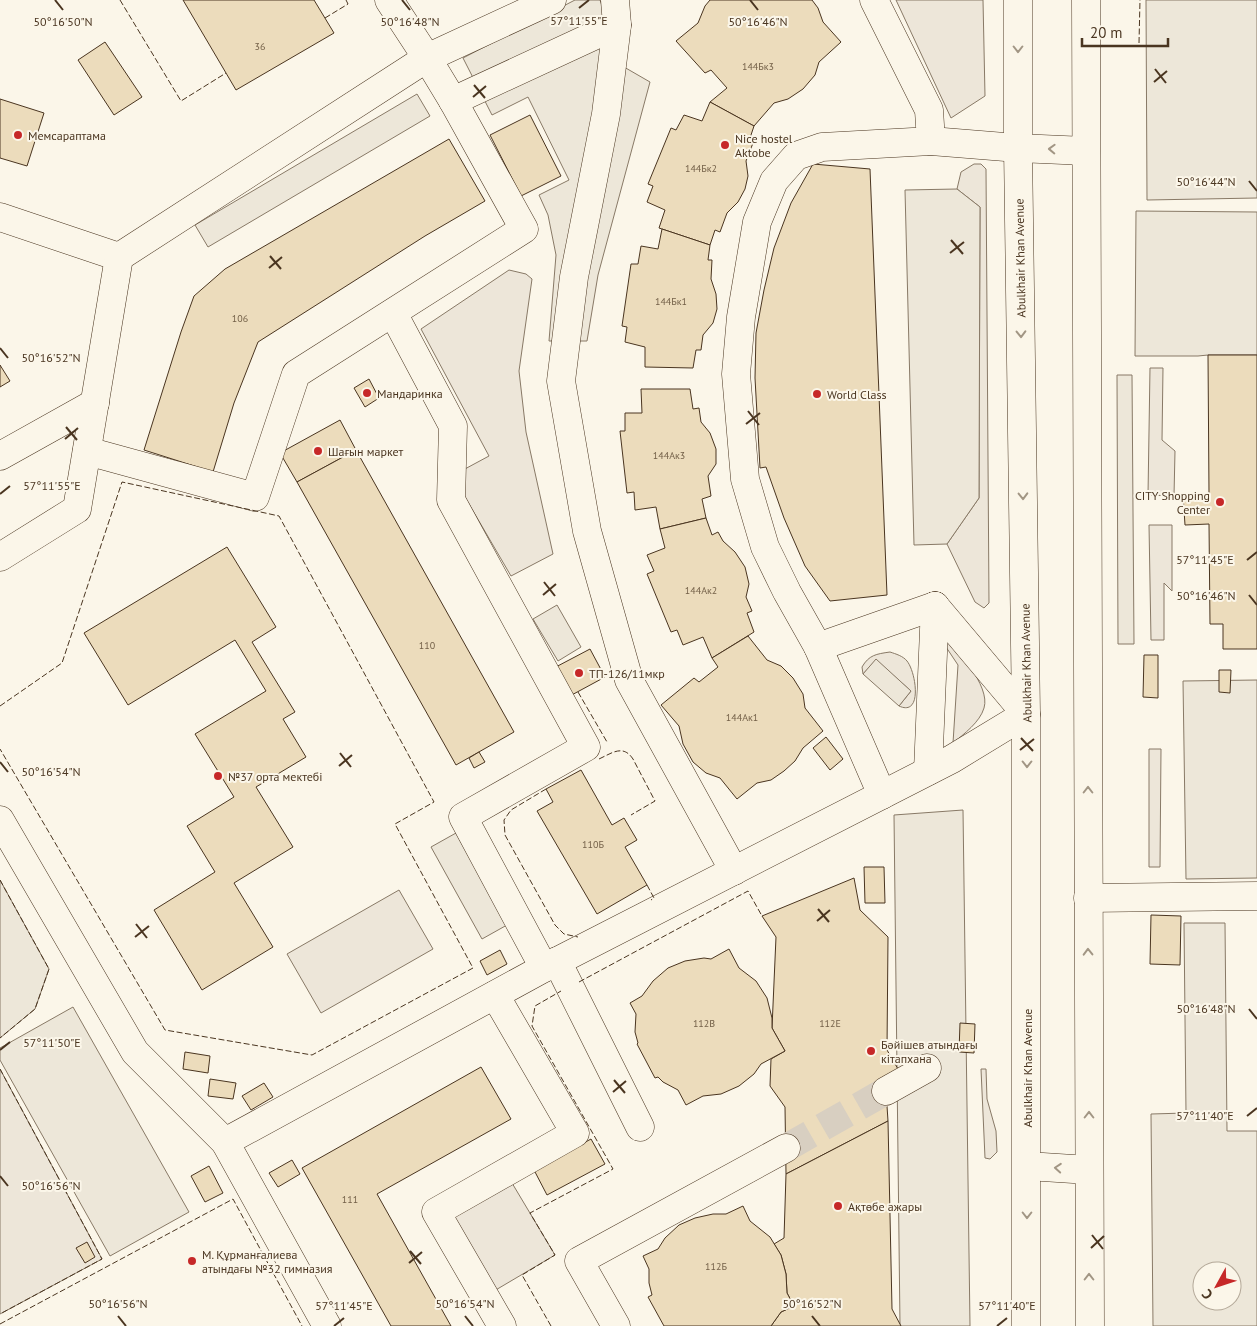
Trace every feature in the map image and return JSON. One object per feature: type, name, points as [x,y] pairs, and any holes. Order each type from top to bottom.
[{"type":"main road","points":[[87,451],[255,497],[296,374],[524,229],[428,58],[389,0]]},
{"type":"main road","points":[[0,557],[77,509],[119,256],[428,58],[552,0]]},
{"type":"main road","points":[[874,0],[929,110],[931,141]]},
{"type":"main road","name":"Abulkhair Khan Avenue","points":[[1018,0],[1018,148],[1026,714],[1026,1326]]},
{"type":"main road","points":[[1086,0],[1090,1326]]},
{"type":"main road","points":[[453,101],[616,12]]},
{"type":"main road","points":[[616,12],[606,114],[574,278],[561,380],[587,531],[629,680],[734,871]]},
{"type":"main road","points":[[882,795],[818,648],[765,548],[745,479],[736,374],[741,317],[757,222],[774,181],[796,156],[822,146],[931,141],[1086,151]]},
{"type":"main road","points":[[0,216],[119,256]]},
{"type":"main road","points":[[393,313],[453,426],[451,500],[586,747],[463,818],[551,964],[640,1126]]},
{"type":"main road","points":[[0,456],[95,403]]},
{"type":"main road","points":[[818,648],[935,606]]},
{"type":"main road","points":[[225,1142],[551,964],[952,759],[1026,714],[935,606]]},
{"type":"main road","points":[[928,771],[935,606]]},
{"type":"main road","points":[[0,820],[135,1052],[225,1142],[326,1326]]},
{"type":"main road","points":[[1088,898],[1257,896]]},
{"type":"main road","points":[[496,995],[575,1133],[436,1212],[502,1326]]},
{"type":"main road","points":[[886,1091],[927,1068]]},
{"type":"main road","points":[[616,1326],[579,1261],[786,1148]]},
{"type":"main road","points":[[1027,1166],[1089,1170]]},
{"type":"shaded area","points":[[575,0],[600,0],[624,67],[650,82],[598,275],[587,341],[549,341],[556,255],[548,215],[539,195],[569,180],[528,97],[492,115],[463,58]]},
{"type":"shaded area","points":[[896,0],[983,0],[985,96],[951,118]]},
{"type":"shaded area","points":[[1146,0],[1257,0],[1257,198],[1147,200]]},
{"type":"shaded area","points":[[417,94],[430,116],[208,247],[195,225]]},
{"type":"shaded area","points":[[974,164],[981,164],[986,169],[989,603],[984,608],[975,602],[947,544],[979,498],[980,207],[957,189],[961,172]]},
{"type":"shaded area","points":[[957,189],[980,207],[979,498],[947,544],[914,545],[905,190]]},
{"type":"shaded area","points":[[1136,211],[1257,212],[1257,355],[1135,356]]},
{"type":"shaded area","points":[[509,270],[526,274],[532,279],[519,371],[526,432],[553,554],[511,576],[462,492],[463,470],[489,456],[421,329]]},
{"type":"shaded area","points":[[1150,368],[1163,368],[1162,440],[1175,451],[1174,496],[1148,495]]},
{"type":"shaded area","points":[[1117,375],[1132,375],[1134,644],[1118,644]]},
{"type":"shaded area","points":[[1149,525],[1172,525],[1172,591],[1164,583],[1164,640],[1151,640]]},
{"type":"shaded area","points":[[557,605],[581,647],[558,661],[533,619]]},
{"type":"shaded area","points":[[942,631],[977,678],[985,699],[984,708],[979,718],[953,743],[958,665],[938,635]]},
{"type":"shaded area","points":[[890,652],[905,659],[913,674],[915,683],[914,699],[912,705],[907,708],[899,706],[911,691],[876,660],[863,674],[862,667],[870,658],[877,654]]},
{"type":"shaded area","points":[[876,659],[911,691],[899,706],[863,674]]},
{"type":"shaded area","points":[[1257,680],[1257,878],[1186,879],[1183,681]]},
{"type":"shaded area","points":[[1149,749],[1161,749],[1160,867],[1149,867]]},
{"type":"shaded area","points":[[963,810],[970,1326],[900,1326],[894,815]]},
{"type":"shaded area","points":[[456,833],[507,925],[482,939],[431,847]]},
{"type":"shaded area","points":[[0,880],[49,969],[35,1009],[0,1038]]},
{"type":"shaded area","points":[[399,890],[433,949],[321,1013],[287,954]]},
{"type":"shaded area","points":[[1184,923],[1225,923],[1227,1131],[1257,1131],[1257,1326],[1153,1326],[1151,1114],[1186,1113]]},
{"type":"shaded area","points":[[73,1007],[189,1212],[110,1256],[0,1060],[0,1048]]},
{"type":"shaded area","points":[[0,1069],[102,1259],[0,1314]]},
{"type":"shaded area","points":[[981,1069],[986,1069],[987,1099],[996,1131],[997,1152],[990,1159],[985,1158]]},
{"type":"shaded area","points":[[512,1183],[555,1255],[494,1291],[451,1218]]},
{"type":"building","points":[[183,0],[314,0],[334,33],[236,90]]},
{"type":"building","points":[[710,0],[812,0],[818,8],[823,22],[841,42],[819,62],[815,75],[803,89],[788,99],[774,103],[754,126],[710,102],[727,88],[711,70],[705,73],[676,41],[698,23],[705,6]]},
{"type":"building","points":[[105,42],[142,97],[114,115],[78,60]]},
{"type":"building","name":"Мемсараптама","points":[[0,99],[44,113],[27,166],[0,158]]},
{"type":"building","points":[[710,102],[754,126],[749,141],[753,143],[746,161],[748,176],[745,189],[738,202],[727,213],[720,232],[715,230],[710,245],[659,228],[665,210],[647,202],[653,186],[648,184],[671,128],[676,130],[684,115],[702,121]]},
{"type":"building","points":[[530,115],[561,176],[521,196],[490,135]]},
{"type":"building","points":[[449,139],[485,201],[425,236],[258,342],[234,403],[213,472],[144,450],[194,296],[225,269]]},
{"type":"building","name":"World Class","points":[[813,164],[870,169],[887,595],[830,601],[805,566],[784,518],[766,467],[760,468],[755,378],[756,333],[774,248],[791,203]]},
{"type":"building","points":[[662,229],[710,245],[708,260],[712,260],[711,279],[716,294],[717,309],[713,323],[703,335],[701,350],[696,350],[693,368],[645,367],[645,347],[625,342],[627,327],[622,326],[631,264],[638,264],[641,246],[658,249]]},
{"type":"building","name":"CITY Shopping Center","points":[[1208,355],[1257,355],[1257,649],[1223,649],[1223,624],[1210,624],[1209,524],[1185,525],[1183,495],[1209,494]]},
{"type":"building","points":[[0,365],[10,381],[0,387]]},
{"type":"building","name":"Мандаринка","points":[[369,379],[379,398],[365,407],[354,388]]},
{"type":"building","points":[[641,389],[690,389],[693,409],[699,408],[701,422],[710,433],[716,449],[716,464],[708,476],[711,496],[702,499],[706,518],[660,529],[656,507],[635,510],[634,492],[627,493],[620,431],[625,431],[625,413],[642,413]]},
{"type":"building","name":"Шағын маркет","points":[[340,420],[356,450],[297,482],[280,453]]},
{"type":"building","points":[[356,450],[514,732],[456,765],[297,482]]},
{"type":"building","points":[[706,518],[712,535],[718,532],[723,541],[735,552],[745,567],[749,584],[746,597],[752,611],[747,613],[754,632],[712,658],[703,637],[683,645],[677,630],[671,632],[647,574],[654,571],[647,555],[665,548],[660,529]]},
{"type":"building","points":[[227,547],[276,627],[252,642],[295,712],[283,719],[306,757],[256,787],[293,847],[234,883],[273,947],[202,990],[154,910],[215,872],[187,826],[234,797],[195,734],[266,691],[235,640],[128,705],[84,633]]},
{"type":"building","points":[[748,636],[767,660],[781,666],[793,678],[803,694],[805,708],[823,731],[803,748],[795,761],[784,771],[771,780],[757,783],[737,799],[720,778],[706,773],[693,762],[683,744],[679,726],[661,705],[694,678],[699,682],[718,667],[712,658]]},
{"type":"building","name":"ТП-126/11мкр","points":[[590,649],[605,677],[568,697],[552,669]]},
{"type":"building","points":[[1144,655],[1158,655],[1158,698],[1143,697]]},
{"type":"building","points":[[1219,670],[1231,670],[1230,693],[1219,692]]},
{"type":"building","points":[[826,737],[843,759],[830,770],[813,748]]},
{"type":"building","points":[[479,752],[485,762],[474,768],[469,758]]},
{"type":"building","points":[[581,770],[612,825],[624,818],[637,840],[625,847],[647,885],[597,914],[537,811],[553,802],[546,789]]},
{"type":"building","points":[[864,867],[884,867],[885,903],[865,903]]},
{"type":"building","points":[[854,878],[860,910],[888,937],[887,1050],[902,1076],[886,1091],[888,1121],[786,1174],[785,1107],[770,1086],[771,1059],[785,1051],[772,1028],[776,937],[762,916]]},
{"type":"building","points":[[1151,915],[1181,916],[1180,965],[1150,964]]},
{"type":"building","points":[[729,949],[739,968],[756,981],[767,998],[772,1018],[772,1028],[785,1051],[761,1064],[754,1074],[739,1086],[721,1094],[703,1096],[686,1105],[678,1090],[658,1077],[655,1078],[637,1044],[635,1032],[636,1014],[630,1003],[642,996],[653,981],[668,968],[685,961],[704,958],[711,959]]},
{"type":"building","points":[[500,950],[507,964],[487,975],[480,961]]},
{"type":"building","points":[[960,1023],[975,1024],[974,1053],[959,1052]]},
{"type":"building","points":[[185,1052],[210,1056],[208,1073],[183,1069]]},
{"type":"building","points":[[481,1067],[511,1119],[377,1194],[451,1326],[391,1326],[302,1168]]},
{"type":"building","points":[[210,1079],[236,1083],[233,1099],[208,1096]]},
{"type":"building","points":[[264,1083],[273,1097],[251,1110],[242,1096]]},
{"type":"building","name":"Ақтөбе ажары","points":[[888,1121],[892,1309],[901,1326],[771,1326],[781,1312],[794,1306],[787,1293],[786,1274],[781,1255],[774,1244],[784,1238],[786,1174]]},
{"type":"building","points":[[591,1139],[605,1164],[547,1195],[534,1170]]},
{"type":"building","points":[[292,1160],[300,1174],[278,1187],[269,1173]]},
{"type":"building","points":[[209,1166],[223,1193],[205,1202],[191,1176]]},
{"type":"building","points":[[743,1206],[750,1221],[770,1237],[781,1255],[786,1274],[787,1293],[794,1306],[781,1312],[771,1326],[664,1326],[648,1297],[652,1295],[649,1283],[649,1269],[643,1256],[658,1249],[665,1238],[679,1225],[695,1218],[713,1214],[726,1214]]},
{"type":"building","points":[[87,1242],[95,1257],[85,1263],[76,1248]]},
{"type":"tunnel","points":[[786,1148],[886,1091]]},
{"type":"fence","points":[[120,0],[181,101],[226,73]]},
{"type":"fence","points":[[325,18],[348,4],[346,0]]},
{"type":"fence","points":[[1139,43],[1140,0]]},
{"type":"fence","points":[[0,706],[62,663],[122,482],[279,516],[434,802],[395,824],[473,968],[312,1055],[165,1030],[0,749]]},
{"type":"fence","points":[[578,692],[607,742]]},
{"type":"fence","points":[[599,759],[617,751],[625,752],[633,759],[655,801],[631,815]]},
{"type":"fence","points":[[546,789],[511,810],[504,820],[505,835],[555,925],[564,934],[578,937]]},
{"type":"fence","points":[[0,880],[49,969],[35,1009],[0,1038]]},
{"type":"fence","points":[[647,885],[654,898],[651,900]]},
{"type":"fence","points":[[579,982],[748,891],[762,916]]},
{"type":"fence","points":[[551,1326],[522,1275],[555,1255],[530,1213],[613,1169],[532,1026],[535,1006],[561,991]]},
{"type":"fence","points":[[0,1069],[102,1259],[0,1314]]},
{"type":"fence","points":[[0,1324],[233,1199],[302,1326]]},
{"type":"place","name":"Мемсараптама","points":[[18,135]]},
{"type":"place","name":"Nice hostel Aktobe","points":[[725,145]]},
{"type":"place","name":"Мандаринка","points":[[367,393]]},
{"type":"place","name":"World Class","points":[[817,394]]},
{"type":"place","name":"Шағын маркет","points":[[318,451]]},
{"type":"place","name":"CITY Shopping Center","points":[[1220,502]]},
{"type":"place","name":"ТП-126/11мкр","points":[[579,673]]},
{"type":"place","name":"№37 орта мектебі","points":[[218,776]]},
{"type":"place","name":"Бәйішев атындағы кітапхана","points":[[871,1051]]},
{"type":"place","name":"Ақтөбе ажары","points":[[838,1206]]},
{"type":"place","name":"М. Құрманғалиева атындағы №32 гимназия","points":[[192,1261]]}]
